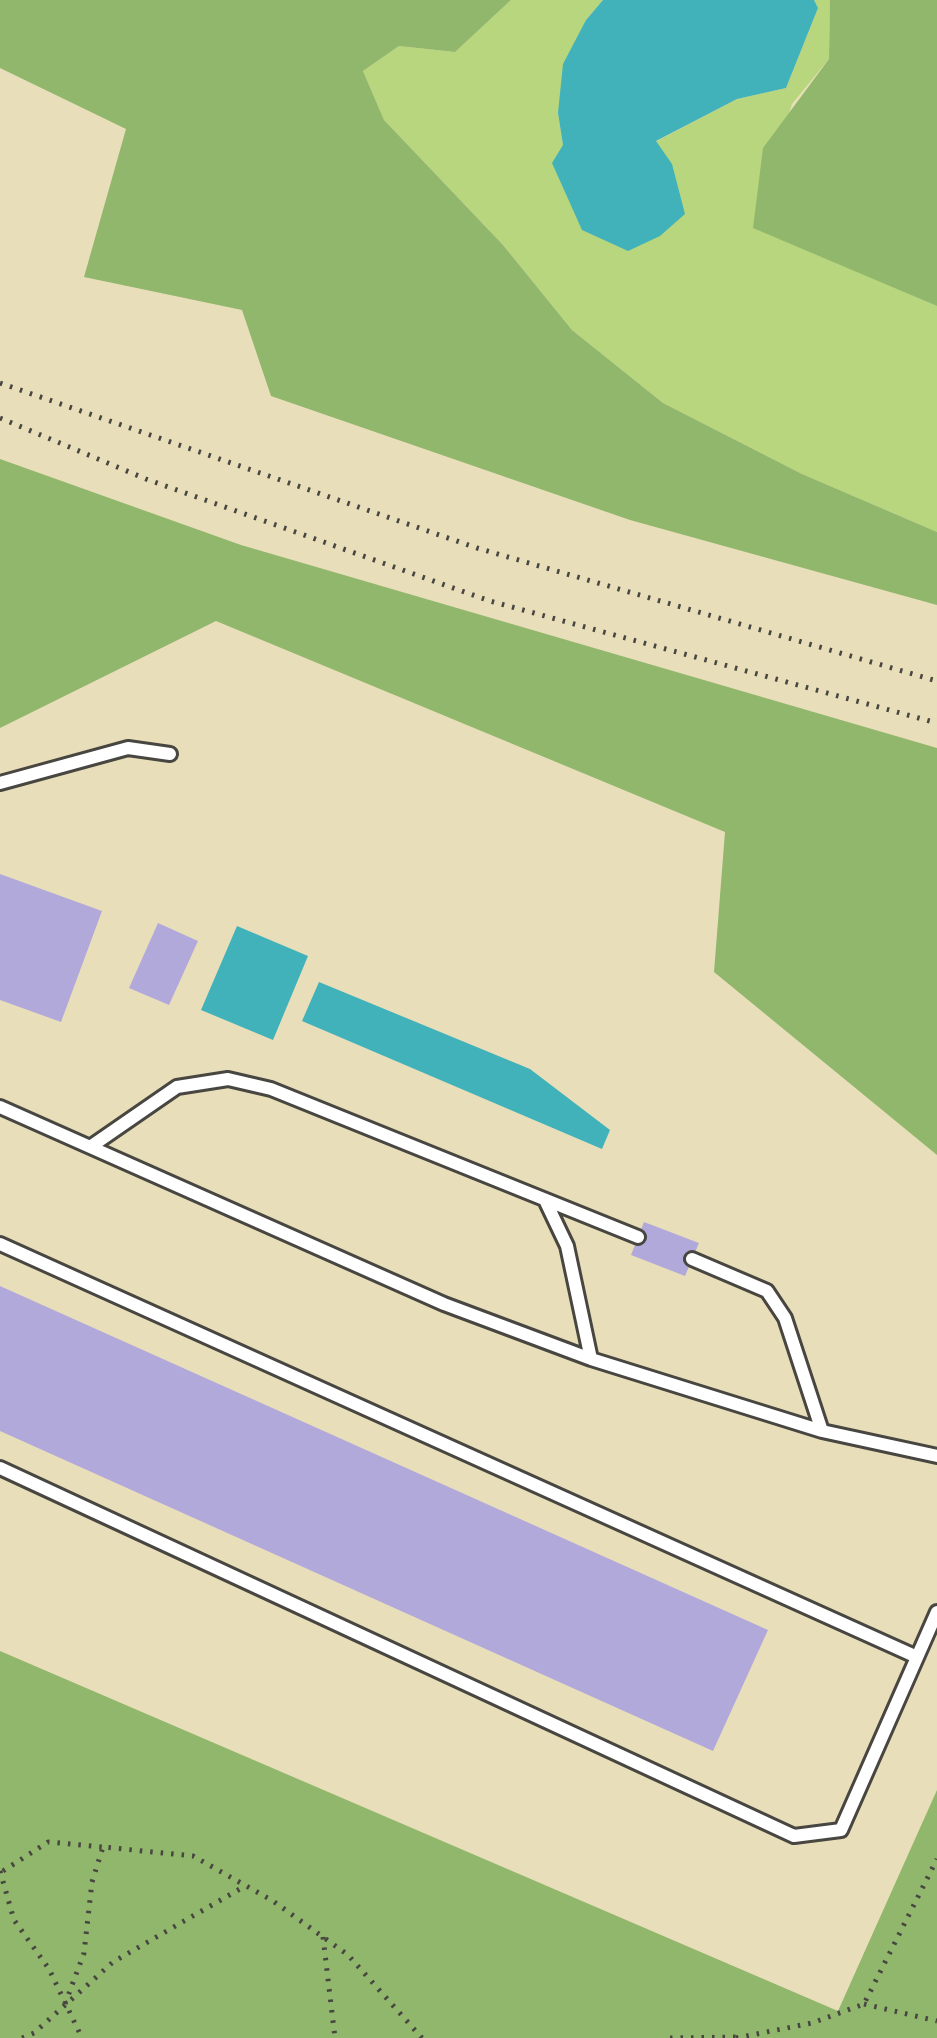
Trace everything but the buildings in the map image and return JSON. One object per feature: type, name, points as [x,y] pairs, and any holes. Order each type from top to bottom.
[{"type":"lane","points":[[0,782],[128,748],[170,754]]},
{"type":"lane","points":[[93,1145],[176,1087],[228,1080],[272,1089],[638,1237]]},
{"type":"lane","points":[[0,1107],[444,1304],[590,1360],[822,1431],[937,1456]]},
{"type":"lane","points":[[546,1202],[567,1246],[590,1360]]},
{"type":"lane","points":[[0,1244],[917,1657]]},
{"type":"lane","points":[[692,1259],[766,1291],[785,1318],[822,1431]]},
{"type":"lane","points":[[0,1468],[794,1836],[841,1830],[937,1612]]},
{"type":"path","points":[[0,382],[477,548],[937,681]]},
{"type":"path","points":[[0,418],[146,479],[490,601],[937,723]]},
{"type":"path","points":[[82,2038],[49,1969],[14,1920],[2,1871],[48,1842],[194,1856],[246,1885],[348,1954],[422,2038]]},
{"type":"path","points":[[65,2004],[84,1953],[92,1882],[103,1847]]},
{"type":"path","points":[[864,2004],[937,1860]]},
{"type":"path","points":[[22,2038],[113,1962],[170,1933],[246,1885]]},
{"type":"path","points":[[322,1936],[335,2038]]},
{"type":"path","points":[[670,2038],[738,2037],[812,2023],[864,2004],[937,2021]]},
{"type":"green space","points":[[0,0],[511,0],[455,52],[399,46],[363,71],[384,120],[503,245],[572,330],[663,403],[802,474],[937,532],[937,605],[630,520],[271,396],[242,310],[84,277],[126,129],[0,68]]},
{"type":"green space","points":[[511,0],[603,0],[586,20],[558,113],[563,145],[655,142],[737,99],[786,88],[818,8],[814,0],[830,0],[829,59],[792,104],[754,227],[937,306],[937,532],[802,474],[663,403],[572,330],[503,245],[384,120],[363,71],[399,46],[455,52]]},
{"type":"green space","points":[[830,0],[937,0],[937,306],[753,228],[763,148],[829,59]]},
{"type":"green space","points":[[0,459],[241,545],[937,748],[937,1155],[714,972],[725,832],[216,621],[0,728]]},
{"type":"green space","points":[[0,1651],[838,2011],[937,1790],[937,2038],[0,2038]]},
{"type":"water","points":[[603,0],[814,0],[818,8],[786,88],[737,99],[656,141],[672,164],[685,214],[660,236],[628,251],[582,230],[552,163],[563,145],[558,113],[563,64],[586,20]]},
{"type":"water","points":[[237,926],[308,956],[273,1040],[201,1010]]},
{"type":"water","points":[[319,982],[530,1069],[610,1130],[602,1149],[302,1021]]}]
